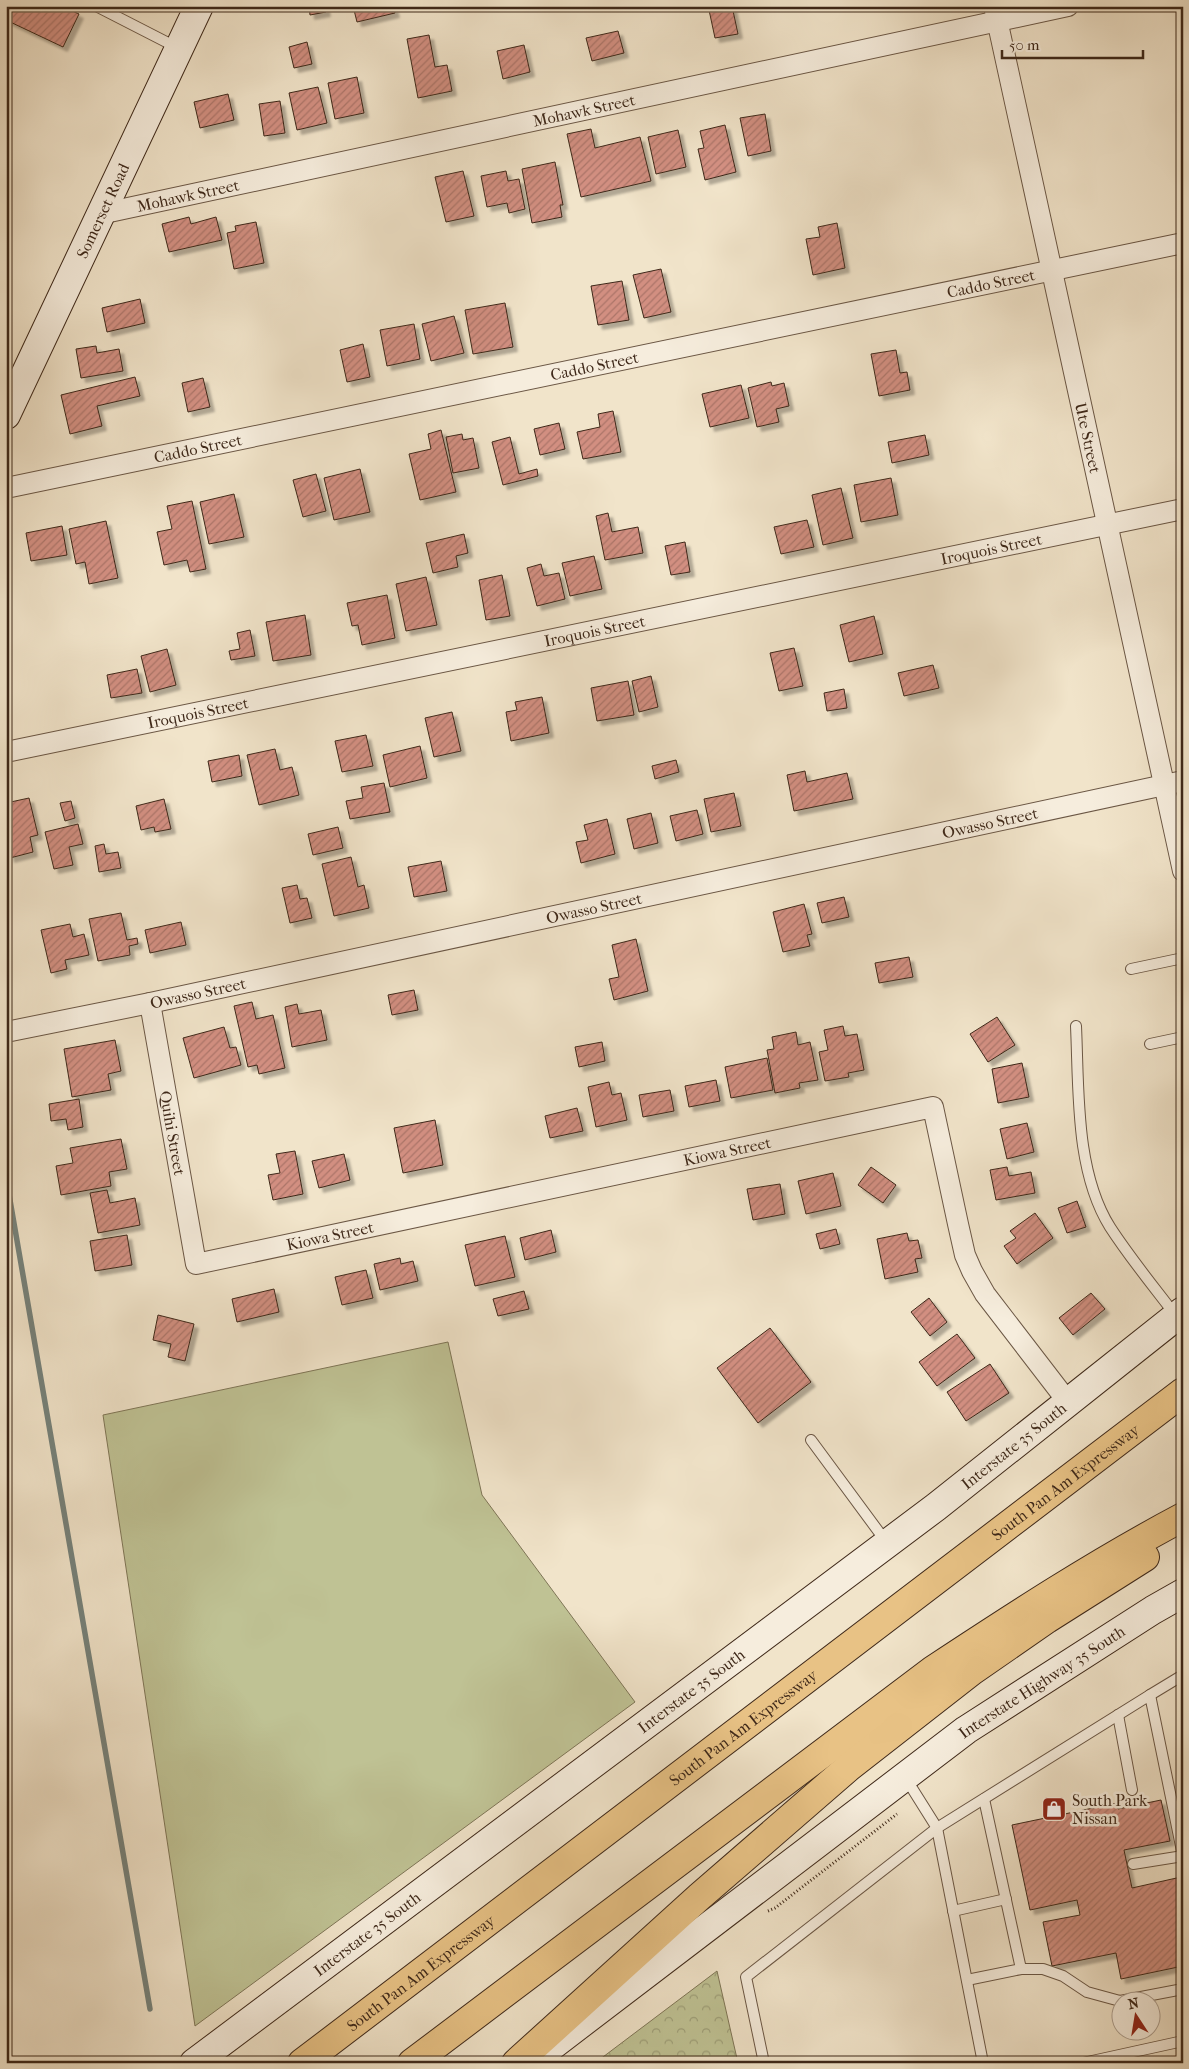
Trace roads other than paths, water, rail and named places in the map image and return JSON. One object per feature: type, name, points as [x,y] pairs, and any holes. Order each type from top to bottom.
[{"type":"highway","name":"South Pan Am Expressway","points":[[302,2063],[1183,1392]]},
{"type":"highway","points":[[412,2063],[934,1670],[1022,1610],[1183,1517]]},
{"type":"highway","points":[[516,2063],[700,1897],[849,1767],[972,1671],[1047,1619],[1183,1533]]},
{"type":"main road","name":"Somerset Road","points":[[6,415],[199,6]]},
{"type":"main road","name":"Interstate 35 South","points":[[194,2063],[888,1544],[1180,1314]]},
{"type":"main road","name":"Interstate Highway 35 South","points":[[905,1777],[966,1730],[1153,1610],[1183,1593]]},
{"type":"main road","points":[[529,2063],[905,1777]]},
{"type":"street","name":"Mohawk Street","points":[[100,214],[995,14],[1068,6]]},
{"type":"street","name":"Ute Street","points":[[995,14],[1107,525],[1173,783],[1183,871]]},
{"type":"street","name":"Caddo Street","points":[[6,488],[1183,243]]},
{"type":"street","name":"Iroquois Street","points":[[6,752],[1183,509]]},
{"type":"street","name":"Owasso Street","points":[[6,1032],[150,1003],[1173,783]]},
{"type":"street","name":"Quihi Street","points":[[150,1003],[196,1264]]},
{"type":"street","name":"Kiowa Street","points":[[196,1264],[933,1106],[965,1255],[985,1294],[1068,1402]]},
{"type":"lane","points":[[96,6],[179,48]]},
{"type":"lane","points":[[1131,969],[1183,958]]},
{"type":"lane","points":[[1076,1026],[1083,1151],[1096,1197],[1110,1226],[1180,1314]]},
{"type":"lane","points":[[1150,1044],[1183,1037]]},
{"type":"lane","points":[[811,1440],[888,1544]]},
{"type":"lane","points":[[764,2063],[746,1977],[938,1828],[1183,1675]]},
{"type":"lane","points":[[1133,1864],[1183,1856],[1150,1695]]},
{"type":"lane","points":[[1118,1715],[1132,1790]]},
{"type":"lane","points":[[905,1777],[938,1828],[983,2063]]},
{"type":"lane","points":[[984,1799],[1021,1969]]},
{"type":"lane","points":[[954,1911],[1006,1899]]},
{"type":"lane","points":[[967,1980],[1021,1969],[1043,1969],[1063,1976],[1087,1992],[1120,2001],[1183,1989]]},
{"type":"lane","points":[[1087,2062],[1183,2041]]},
{"type":"waterway","points":[[6,1177],[150,2009]]},
{"type":"place","name":"South Park Nissan","points":[[1054,1809]]}]
